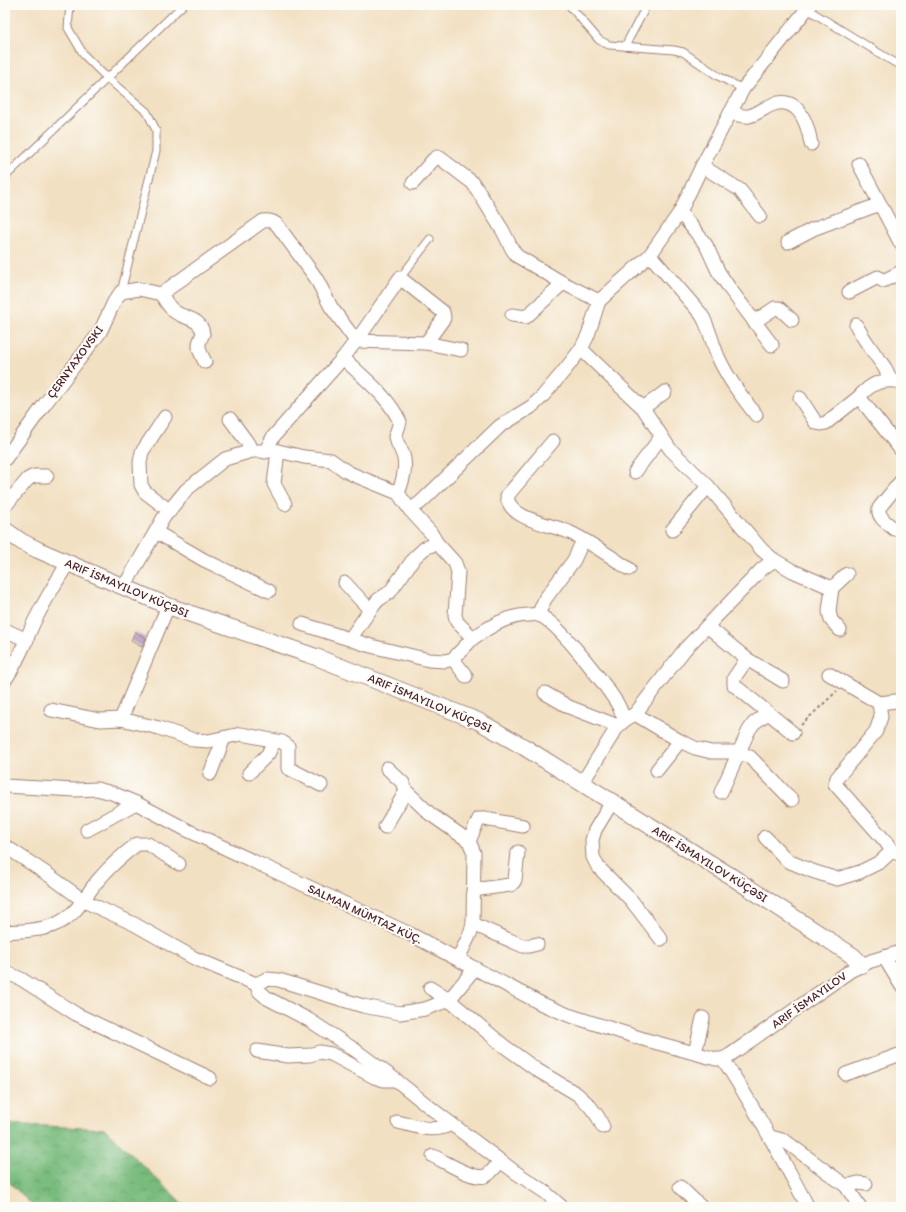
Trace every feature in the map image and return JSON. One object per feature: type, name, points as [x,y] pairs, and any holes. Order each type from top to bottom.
[{"type":"street","points":[[410,510],[421,502],[500,426],[531,407],[542,397],[581,350],[588,335],[599,301],[650,255],[680,212],[702,166],[744,89],[808,7]]},
{"type":"street","points":[[730,113],[748,116],[756,114],[774,104],[788,104],[796,108],[804,117],[809,130],[811,144]]},
{"type":"street","points":[[413,183],[433,160],[440,158],[473,183],[503,230],[517,256],[563,283],[599,301]]},
{"type":"street","points":[[859,164],[901,244]]},
{"type":"street","points":[[702,166],[740,190],[760,216]]},
{"type":"street","points":[[788,242],[813,229],[880,204]]},
{"type":"street","points":[[680,212],[706,245],[722,277],[772,345]]},
{"type":"street","points":[[161,294],[263,221],[268,220],[275,222],[316,278],[331,307],[356,341]]},
{"type":"street","points":[[650,255],[701,314],[706,322],[718,358],[735,388],[756,416]]},
{"type":"street","points":[[849,292],[878,277],[883,281],[901,272]]},
{"type":"street","points":[[285,504],[274,484],[265,451],[273,437],[343,358],[400,278],[443,312],[444,318],[426,343]]},
{"type":"street","points":[[512,315],[526,316],[563,283]]},
{"type":"street","points":[[121,292],[139,289],[161,294],[171,308],[176,312],[198,322],[202,327],[204,334],[199,340],[198,347],[205,362]]},
{"type":"street","name":"ÇERNYAXOVSKI","points":[[5,459],[100,332],[114,302],[121,292]]},
{"type":"street","points":[[754,322],[775,308],[779,308],[792,320]]},
{"type":"street","points":[[856,325],[871,350],[896,381]]},
{"type":"street","points":[[356,341],[426,343],[461,350]]},
{"type":"street","points":[[581,350],[643,408],[670,449],[708,486],[757,544],[774,560],[793,571],[832,588]]},
{"type":"street","points":[[343,358],[385,397],[400,422],[395,437],[403,455],[404,470],[403,480],[398,493]]},
{"type":"street","points":[[800,398],[816,423],[821,424],[826,423],[875,383],[896,381]]},
{"type":"street","points":[[643,408],[665,392]]},
{"type":"street","points":[[859,397],[901,450]]},
{"type":"street","points":[[165,417],[142,452],[140,462],[142,485],[145,492],[170,510]]},
{"type":"street","points":[[230,419],[247,442],[265,451],[331,460],[354,475],[398,493],[410,510],[455,563],[458,572],[455,615],[456,622],[473,638]]},
{"type":"street","points":[[635,472],[661,437]]},
{"type":"street","points":[[553,441],[507,496],[507,503],[513,509],[535,522],[569,532],[629,569]]},
{"type":"street","points":[[124,587],[170,510],[186,490],[225,459],[265,451]]},
{"type":"street","points":[[5,506],[28,479],[34,476],[47,476]]},
{"type":"street","points":[[894,529],[880,516],[878,512],[879,508],[901,481]]},
{"type":"street","points":[[672,530],[708,486]]},
{"type":"street","points":[[5,530],[22,542],[168,606],[316,657],[478,721],[503,734],[768,900],[853,956],[862,965]]},
{"type":"street","points":[[156,532],[204,560],[269,591]]},
{"type":"street","points":[[538,615],[545,599],[574,560],[583,540]]},
{"type":"street","points":[[350,639],[370,610],[378,600],[390,592],[415,557],[426,548],[437,543]]},
{"type":"street","points":[[582,783],[626,720],[673,664],[762,569],[774,560]]},
{"type":"street","points":[[5,680],[12,670],[58,577],[68,563]]},
{"type":"street","points":[[840,630],[831,620],[829,611],[832,588],[847,574]]},
{"type":"street","points":[[345,583],[370,610]]},
{"type":"street","points":[[121,719],[168,606]]},
{"type":"street","points":[[302,624],[371,646],[429,660],[445,661],[453,659],[473,638],[495,623],[517,615],[538,615],[548,621],[579,652],[611,694],[626,720]]},
{"type":"street","points":[[707,626],[747,659],[783,681]]},
{"type":"street","points":[[5,630],[27,640]]},
{"type":"street","points":[[453,659],[466,676]]},
{"type":"street","points":[[747,659],[734,678],[734,685],[793,733]]},
{"type":"street","points":[[829,674],[879,703],[896,701],[901,702]]},
{"type":"street","points":[[545,693],[569,707],[626,720],[680,740],[694,748],[711,752],[738,752],[750,757],[792,800]]},
{"type":"street","points":[[765,837],[788,862],[837,879],[860,872],[896,853],[835,784],[837,778],[876,732],[881,717],[879,703]]},
{"type":"street","points":[[51,710],[100,720],[121,719],[159,728],[194,740],[208,741],[241,734],[282,742],[288,746],[288,768],[321,785]]},
{"type":"street","points":[[721,792],[749,730],[754,723],[768,713]]},
{"type":"street","points":[[210,774],[224,738]]},
{"type":"street","points":[[249,773],[268,754],[274,740]]},
{"type":"street","points":[[657,770],[680,740]]},
{"type":"street","points":[[386,768],[403,783],[406,792],[430,814],[469,841],[474,853],[473,924],[458,959]]},
{"type":"street","name":"SALMAN MÜMTAZ KÜÇ.","points":[[5,786],[76,790],[97,789],[112,793],[136,803],[186,830],[410,934],[522,994],[568,1015],[643,1039],[716,1059],[723,1059]]},
{"type":"street","points":[[385,827],[406,792]]},
{"type":"street","points":[[612,802],[595,830],[592,840],[593,857],[598,867],[631,900],[661,939]]},
{"type":"street","points":[[87,830],[136,803]]},
{"type":"street","points":[[469,841],[480,819],[523,826]]},
{"type":"street","points":[[5,932],[30,930],[54,925],[74,914],[100,878],[122,855],[137,844],[148,844],[179,864]]},
{"type":"street","points":[[5,846],[84,901],[134,924],[194,958],[256,984],[267,980],[279,980],[362,1006],[400,1013],[425,1009],[449,1000],[475,968]]},
{"type":"street","points":[[473,890],[510,885],[513,883],[515,880],[518,852]]},
{"type":"street","points":[[473,924],[523,946],[537,944]]},
{"type":"street","points":[[808,1207],[771,1137],[723,1059],[730,1056],[850,971],[862,965],[901,952]]},
{"type":"street","points":[[884,957],[901,985]]},
{"type":"street","points":[[5,972],[20,979],[76,1014],[210,1078]]},
{"type":"street","points":[[256,984],[259,992],[267,998],[308,1020],[355,1050],[500,1161],[545,1192],[562,1207]]},
{"type":"street","points":[[430,988],[449,1000],[504,1046],[537,1070],[577,1094],[589,1105],[603,1127]]},
{"type":"street","points":[[695,1053],[703,1018]]},
{"type":"street","points":[[257,1051],[288,1056],[310,1055],[318,1052],[331,1054],[374,1077],[384,1080],[396,1080]]},
{"type":"street","points":[[846,1074],[901,1054]]},
{"type":"street","points":[[398,1122],[432,1130],[444,1128],[451,1124]]},
{"type":"street","points":[[771,1137],[785,1141],[846,1186],[860,1207]]},
{"type":"street","points":[[433,1156],[473,1175],[484,1176],[500,1161]]},
{"type":"street","points":[[846,1186],[858,1183],[866,1184]]},
{"type":"street","points":[[680,1187],[701,1207]]},
{"type":"lane","points":[[70,5],[68,28],[84,55],[147,112],[156,130],[156,151],[121,292]]},
{"type":"lane","points":[[5,177],[183,5]]},
{"type":"lane","points":[[569,5],[599,40],[609,45],[683,52],[718,76],[744,89]]},
{"type":"lane","points":[[625,46],[647,5]]},
{"type":"lane","points":[[808,7],[892,61],[901,63]]},
{"type":"lane","points":[[400,278],[430,239]]},
{"type":"path","points":[[793,733],[845,684]]},
{"type":"green space","points":[[5,1124],[105,1129],[185,1206],[34,1207],[5,1178]]},
{"type":"building","points":[[135,632],[146,638],[142,647],[131,641]]}]
